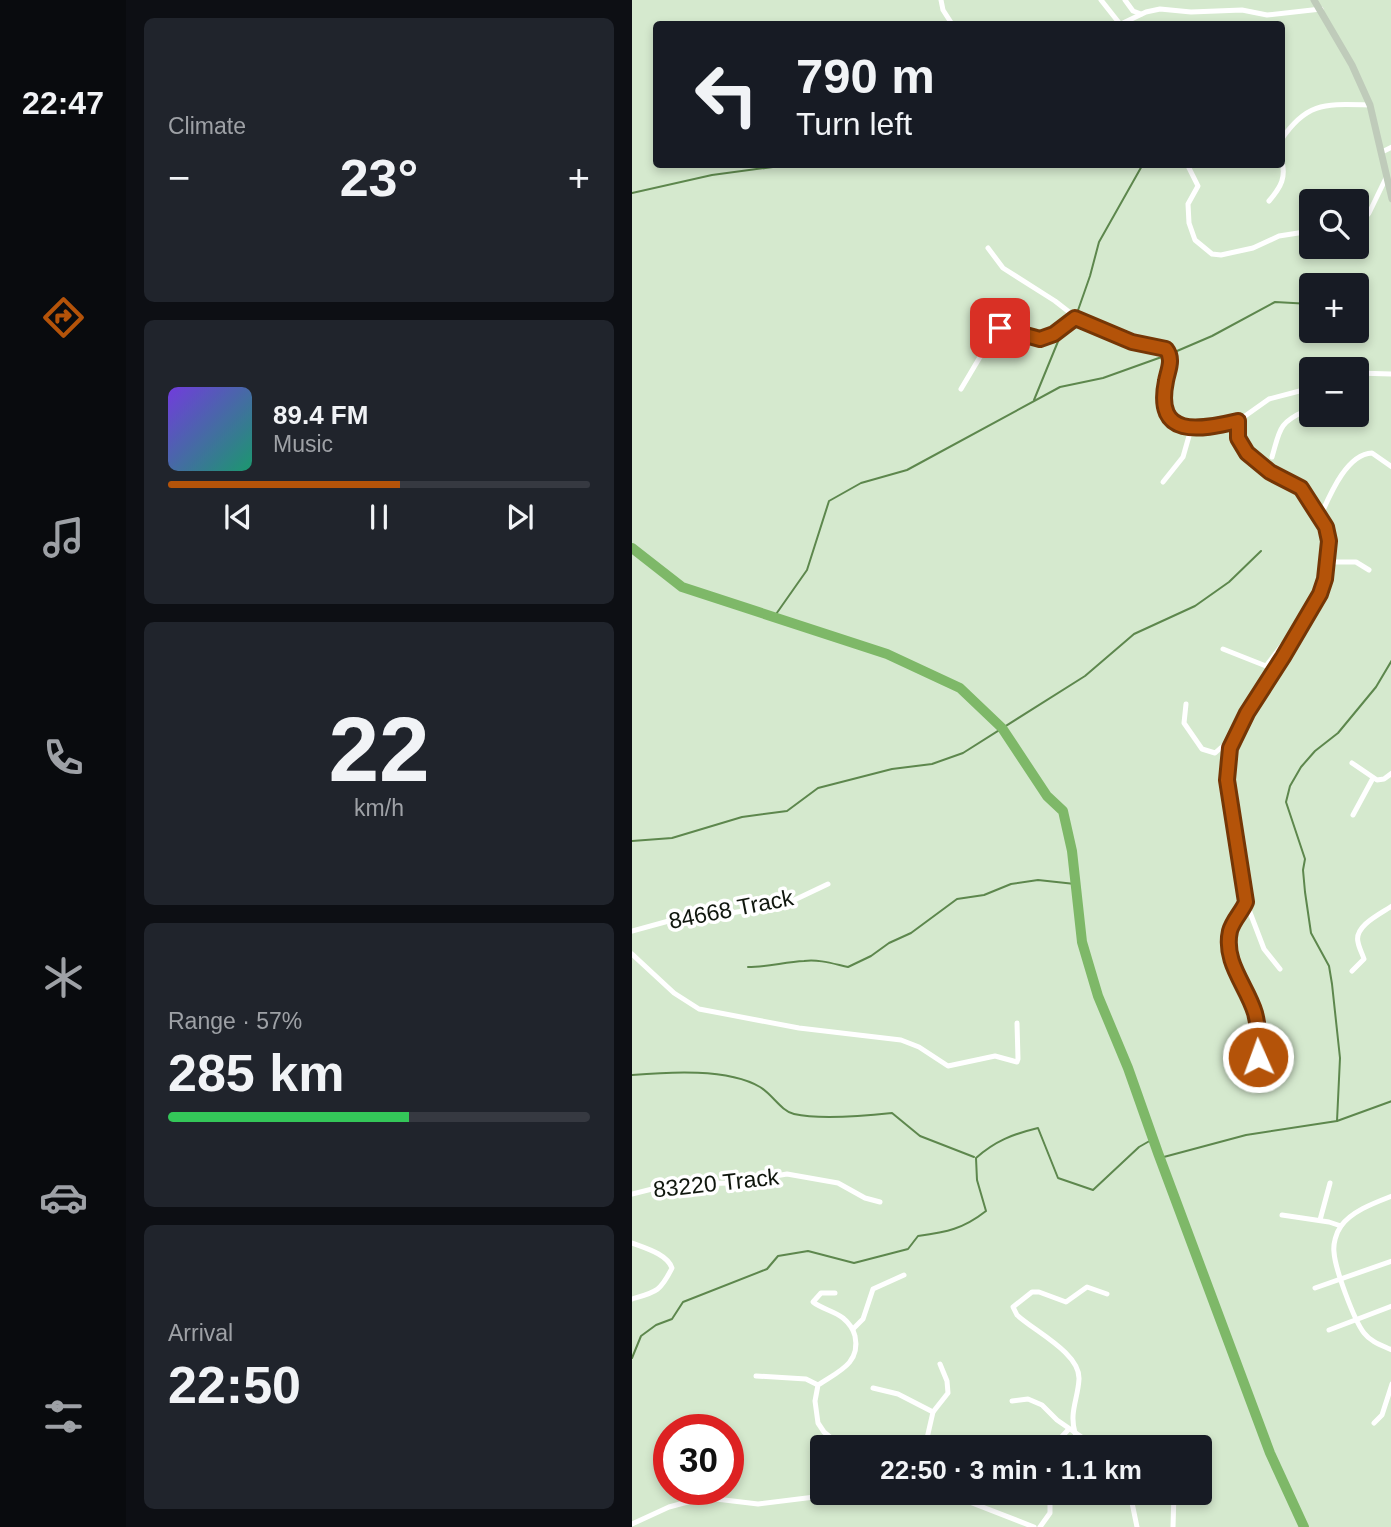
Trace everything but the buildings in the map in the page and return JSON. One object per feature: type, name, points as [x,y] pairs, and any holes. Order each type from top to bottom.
[{"type":"street","points":[[941,0],[943,10],[950,21]]},
{"type":"street","points":[[1101,0],[1118,21]]},
{"type":"street","points":[[1125,0],[1133,11],[1141,14]]},
{"type":"street","points":[[1314,0],[1361,82],[1370,105],[1383,152],[1391,199]]},
{"type":"street","points":[[1127,21],[1152,10],[1171,8],[1191,12],[1242,10],[1267,15],[1320,9]]},
{"type":"street","points":[[1285,135],[1307,111],[1335,105],[1370,105]]},
{"type":"street","points":[[1383,152],[1391,147]]},
{"type":"street","points":[[1189,168],[1198,184],[1188,204],[1189,223],[1195,240],[1208,252],[1221,255],[1253,248],[1279,236],[1299,233]]},
{"type":"street","points":[[1269,201],[1279,189],[1284,175],[1283,168]]},
{"type":"street","points":[[1369,213],[1386,178]]},
{"type":"street","points":[[988,248],[1003,268],[1055,301],[1075,318],[1132,342],[1166,349],[1170,358],[1165,388],[1166,409],[1171,418],[1182,426],[1191,429],[1238,421],[1269,399],[1299,391]]},
{"type":"street","points":[[961,390],[996,330],[1005,328],[1040,339],[1054,334],[1075,318]]},
{"type":"street","points":[[1369,373],[1391,374]]},
{"type":"street","points":[[1272,457],[1284,424],[1299,413]]},
{"type":"street","points":[[1238,421],[1238,438],[1247,453],[1270,472],[1301,488],[1328,533],[1323,586],[1235,737],[1228,757],[1227,780],[1246,902],[1264,949],[1280,969]]},
{"type":"street","points":[[1163,482],[1183,457],[1191,429]]},
{"type":"street","points":[[1320,517],[1334,486],[1361,456],[1372,453],[1391,467]]},
{"type":"street","points":[[1327,562],[1356,562],[1369,570]]},
{"type":"street","points":[[1223,649],[1266,666],[1305,619]]},
{"type":"street","points":[[1186,704],[1184,723],[1202,749],[1215,753],[1235,737]]},
{"type":"street","points":[[1352,763],[1373,778],[1381,780],[1391,773]]},
{"type":"street","points":[[1353,815],[1373,778]]},
{"type":"street","name":"84668 Track","points":[[632,930],[669,920],[720,915],[788,902],[828,884]]},
{"type":"street","points":[[1246,902],[1230,929],[1229,949],[1236,973],[1255,1013],[1259,1038],[1258,1057]]},
{"type":"street","points":[[1352,971],[1364,959],[1357,942],[1358,933],[1368,922],[1391,906]]},
{"type":"street","points":[[632,954],[668,989],[698,1009],[799,1028],[901,1040],[919,1047],[948,1066],[988,1056],[1017,1062],[1017,1023]]},
{"type":"street","name":"83220 Track","points":[[632,1194],[672,1184],[734,1183],[787,1174],[838,1183],[865,1198],[880,1202]]},
{"type":"street","points":[[1320,1220],[1330,1183]]},
{"type":"street","points":[[1391,1196],[1362,1210],[1341,1226],[1335,1240],[1334,1253],[1356,1319],[1369,1338],[1391,1350]]},
{"type":"street","points":[[1282,1215],[1341,1226]]},
{"type":"street","points":[[632,1243],[665,1258],[672,1265],[658,1290],[632,1299]]},
{"type":"street","points":[[1315,1288],[1391,1262]]},
{"type":"street","points":[[853,1329],[863,1319],[873,1289],[904,1275]]},
{"type":"street","points":[[1072,1431],[1072,1414],[1079,1382],[1076,1367],[1066,1353],[1016,1315],[1013,1307],[1032,1292],[1066,1302],[1087,1287],[1107,1294]]},
{"type":"street","points":[[828,1435],[818,1423],[815,1401],[818,1385],[850,1365],[856,1349],[853,1329],[841,1316],[813,1302],[821,1293],[835,1293]]},
{"type":"street","points":[[1329,1330],[1391,1306]]},
{"type":"street","points":[[928,1435],[933,1412],[948,1393],[947,1381],[940,1364]]},
{"type":"street","points":[[756,1376],[806,1379],[818,1385]]},
{"type":"street","points":[[1375,1423],[1382,1415],[1391,1384]]},
{"type":"street","points":[[873,1388],[899,1394],[933,1412]]},
{"type":"street","points":[[1012,1401],[1024,1398],[1035,1401],[1078,1435]]},
{"type":"street","points":[[1067,1435],[1072,1431]]},
{"type":"street","points":[[744,1503],[758,1504],[810,1497]]},
{"type":"street","points":[[632,1524],[679,1505]]},
{"type":"street","points":[[977,1505],[1034,1527]]},
{"type":"street","points":[[1040,1527],[1050,1513],[1050,1505]]},
{"type":"street","points":[[1132,1505],[1137,1527]]},
{"type":"street","points":[[1173,1527],[1174,1505]]},
{"type":"waterway","points":[[632,193],[712,175],[765,168]]},
{"type":"waterway","points":[[1076,316],[1099,242],[1141,168]]},
{"type":"waterway","points":[[774,617],[807,570],[829,501],[861,483],[907,470],[1060,387],[1103,378],[1170,354],[1212,336],[1275,302],[1299,303]]},
{"type":"waterway","points":[[1034,400],[1059,339],[1068,326]]},
{"type":"waterway","points":[[632,548],[682,587],[887,654],[960,688],[1002,728],[1047,796],[1063,811],[1072,851],[1082,942],[1098,996],[1128,1068],[1270,1453],[1304,1527]]},
{"type":"waterway","points":[[632,841],[672,838],[742,817],[787,811],[818,788],[892,769],[932,764],[963,753],[1085,676],[1134,634],[1195,606],[1229,582],[1261,551]]},
{"type":"waterway","points":[[1337,1121],[1340,1058],[1332,984],[1329,966],[1311,933],[1303,870],[1305,859],[1286,802],[1290,786],[1301,767],[1315,751],[1338,733],[1376,687],[1392,660]]},
{"type":"waterway","points":[[748,967],[810,961],[848,967],[911,933],[957,899],[984,895],[1011,884],[1038,880],[1075,884]]},
{"type":"waterway","points":[[632,1075],[698,1073],[732,1077],[760,1087],[785,1110],[805,1116],[842,1117],[892,1113],[920,1136],[974,1157]]},
{"type":"waterway","points":[[1160,1158],[1246,1135],[1337,1121],[1392,1101]]},
{"type":"waterway","points":[[632,1358],[641,1336],[656,1325],[672,1319],[683,1302],[767,1269],[778,1256],[808,1251],[854,1263],[908,1249],[918,1236],[946,1231],[970,1222],[986,1211],[977,1180],[976,1158],[1012,1136],[1038,1128],[1058,1178],[1093,1190],[1139,1147],[1153,1139]]},
{"type":"route","points":[[1000,328],[1040,339],[1054,334],[1075,318],[1132,342],[1166,349],[1170,363],[1165,401],[1171,418],[1191,429],[1238,421],[1238,438],[1247,453],[1270,472],[1301,488],[1326,527],[1329,541],[1325,579],[1320,594],[1237,730],[1230,748],[1227,768],[1239,870],[1246,902],[1230,929],[1229,949],[1236,973],[1255,1013],[1259,1038],[1258,1057]]}]
